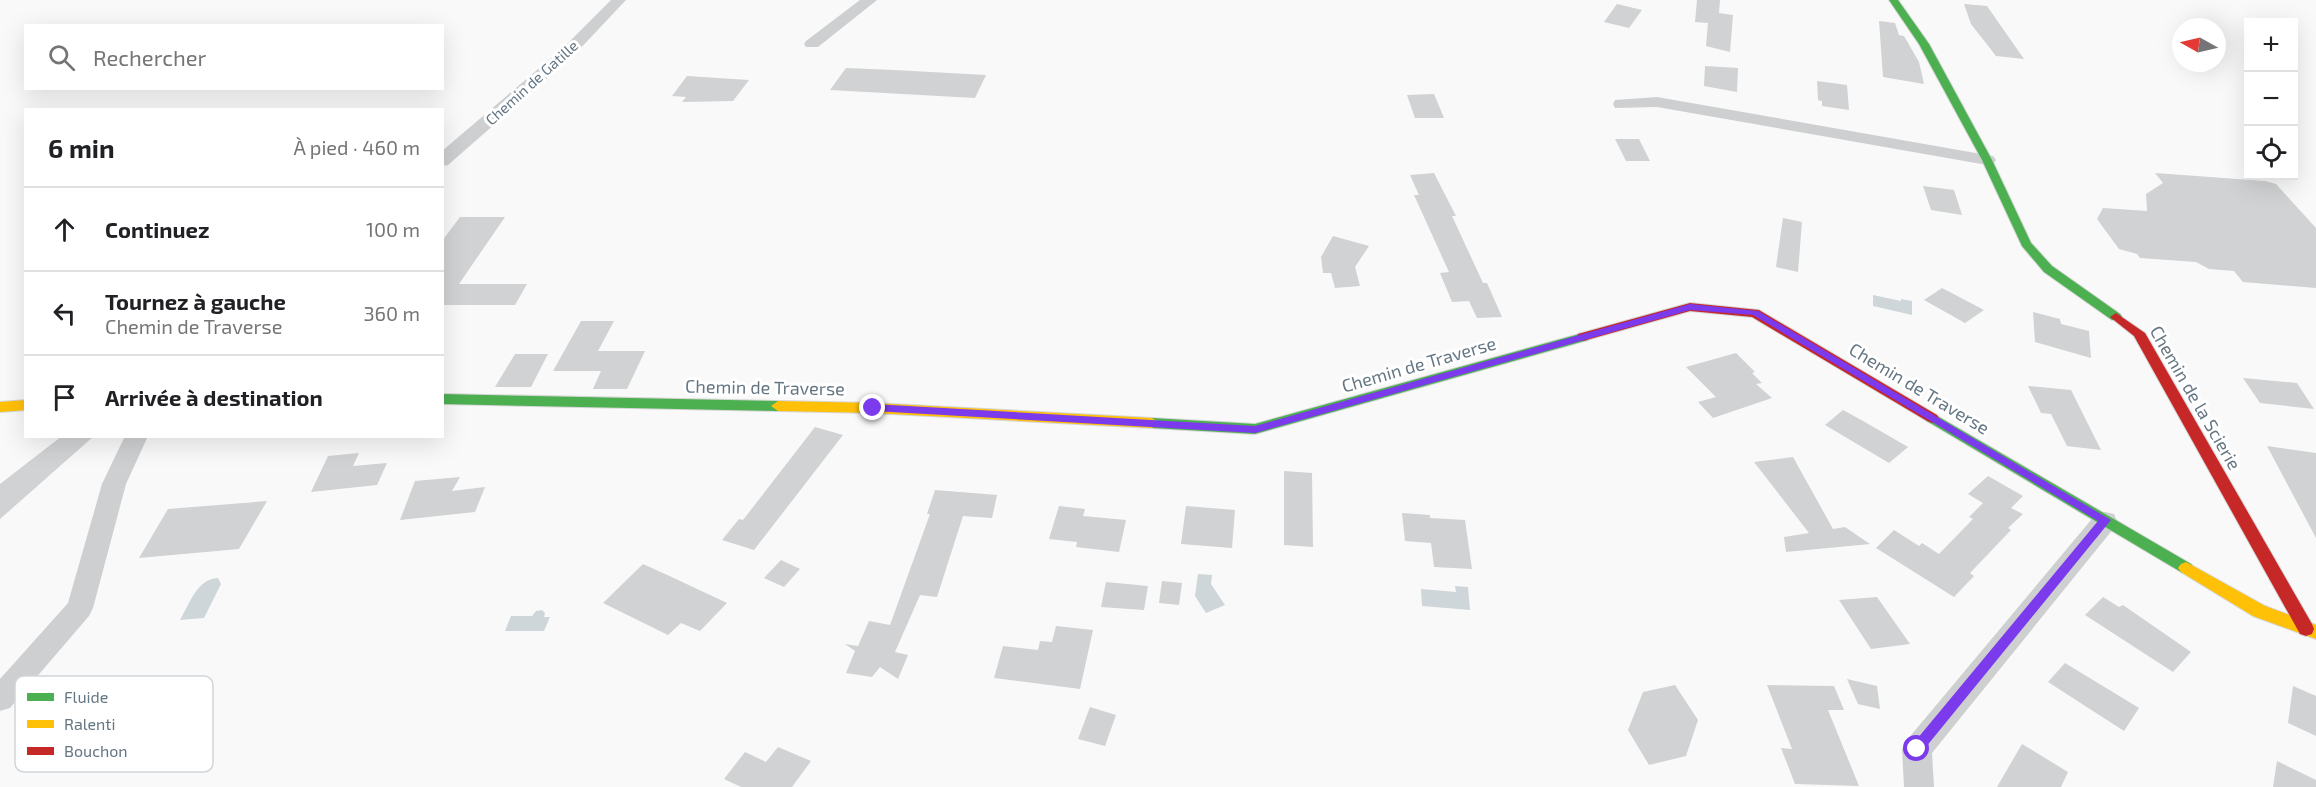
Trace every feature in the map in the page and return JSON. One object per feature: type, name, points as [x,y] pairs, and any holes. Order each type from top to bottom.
[{"type":"street","name":"Chemin de Gatille","points":[[444,159],[570,50],[619,0]]},
{"type":"street","points":[[812,44],[870,0]]},
{"type":"street","name":"Chemin de la Scierie","points":[[1893,0],[1924,44],[1987,160],[2026,244],[2048,269],[2139,333],[2311,631]]},
{"type":"street","points":[[1621,104],[1657,102],[1987,160]]},
{"type":"street","name":"Chemin de Traverse","points":[[444,399],[873,408],[1255,429],[1690,307],[1755,313],[2259,611],[2311,631]]},
{"type":"street","points":[[0,407],[24,405]]},
{"type":"street","points":[[20,676],[80,608],[114,484],[135,438]]},
{"type":"street","points":[[1918,787],[1917,749],[2105,520]]},
{"type":"street","points":[[0,699],[15,682]]},
{"type":"shaded area","points":[[1873,295],[1912,301],[1912,315],[1873,306]]},
{"type":"shaded area","points":[[1198,574],[1212,575],[1211,584],[1225,605],[1206,613],[1195,596]]},
{"type":"shaded area","points":[[218,578],[221,584],[204,618],[180,620],[199,587],[211,579]]},
{"type":"shaded area","points":[[1455,586],[1468,587],[1470,610],[1422,606],[1421,589],[1456,592]]},
{"type":"shaded area","points":[[542,610],[545,613],[544,617],[550,617],[544,631],[505,631],[511,616],[532,616],[536,611]]},
{"type":"building","points":[[1697,0],[1720,0],[1719,13],[1733,15],[1730,52],[1706,46],[1708,23],[1695,22]]},
{"type":"building","points":[[1617,4],[1642,10],[1629,28],[1604,22]]},
{"type":"building","points":[[1964,4],[1987,6],[2024,59],[1996,56],[1971,24]]},
{"type":"building","points":[[1879,21],[1895,23],[1899,35],[1904,36],[1919,62],[1924,84],[1883,77]]},
{"type":"building","points":[[1705,66],[1738,68],[1737,92],[1704,86]]},
{"type":"building","points":[[846,68],[986,75],[975,98],[830,90]]},
{"type":"building","points":[[687,76],[749,80],[733,101],[682,102],[686,97],[672,96]]},
{"type":"building","points":[[1817,81],[1847,85],[1849,110],[1822,106],[1822,101],[1818,100]]},
{"type":"building","points":[[1434,94],[1444,118],[1415,118],[1407,95]]},
{"type":"building","points":[[1615,139],[1639,139],[1650,161],[1626,161]]},
{"type":"building","points":[[1434,173],[1456,216],[1452,216],[1483,283],[1487,283],[1502,317],[1477,318],[1469,301],[1452,302],[1440,273],[1449,272],[1414,195],[1419,195],[1410,175]]},
{"type":"building","points":[[2155,173],[2265,181],[2276,184],[2316,228],[2316,288],[2243,282],[2234,271],[2209,269],[2196,262],[2140,258],[2137,254],[2119,249],[2097,219],[2103,208],[2147,211],[2146,194],[2163,183]]},
{"type":"building","points":[[1923,186],[1954,190],[1962,215],[1931,210]]},
{"type":"building","points":[[460,217],[505,217],[459,284],[527,284],[515,305],[444,305],[444,238]]},
{"type":"building","points":[[1783,218],[1802,222],[1798,272],[1776,267]]},
{"type":"building","points":[[1333,236],[1369,246],[1355,267],[1360,286],[1335,288],[1331,273],[1323,273],[1321,257]]},
{"type":"building","points":[[1942,288],[1984,310],[1965,323],[1924,300]]},
{"type":"building","points":[[2033,312],[2060,319],[2061,324],[2089,331],[2091,358],[2035,342]]},
{"type":"building","points":[[581,321],[614,321],[598,351],[645,351],[627,389],[593,389],[601,371],[553,371]]},
{"type":"building","points":[[1736,353],[1755,372],[1752,373],[1762,383],[1756,384],[1772,398],[1713,418],[1698,402],[1716,397],[1686,367]]},
{"type":"building","points":[[515,354],[548,354],[531,387],[495,387]]},
{"type":"building","points":[[2243,378],[2297,383],[2314,409],[2260,403]]},
{"type":"building","points":[[2028,386],[2071,390],[2101,450],[2067,446],[2051,414],[2041,413]]},
{"type":"building","points":[[1843,410],[1908,447],[1889,463],[1825,425]]},
{"type":"building","points":[[815,427],[843,435],[754,550],[722,540],[739,519],[743,520]]},
{"type":"building","points":[[59,438],[92,438],[0,519],[0,484]]},
{"type":"building","points":[[2267,446],[2316,453],[2316,538]]},
{"type":"building","points":[[359,453],[353,466],[387,463],[377,485],[311,492],[328,456]]},
{"type":"building","points":[[1793,457],[1833,529],[1845,527],[1870,544],[1786,552],[1784,537],[1809,533],[1754,462]]},
{"type":"building","points":[[1284,471],[1312,473],[1313,547],[1284,545]]},
{"type":"building","points":[[1988,476],[2023,496],[2011,508],[2023,514],[2008,528],[2011,530],[1970,573],[1974,576],[1954,597],[1876,548],[1894,530],[1919,546],[1922,543],[1939,554],[1973,519],[1969,517],[1983,503],[1968,494]]},
{"type":"building","points":[[460,477],[452,491],[485,487],[475,512],[400,520],[415,481]]},
{"type":"building","points":[[935,490],[997,495],[992,518],[963,516],[937,597],[920,595],[895,652],[908,655],[898,679],[880,667],[872,677],[846,673],[855,651],[845,644],[858,646],[869,621],[890,625],[930,514],[927,514]]},
{"type":"building","points":[[267,501],[239,549],[139,558],[168,509]]},
{"type":"building","points":[[1059,506],[1085,509],[1083,516],[1126,520],[1119,552],[1076,547],[1077,542],[1049,539]]},
{"type":"building","points":[[1186,506],[1235,510],[1232,548],[1181,544]]},
{"type":"building","points":[[1402,513],[1430,515],[1430,518],[1465,520],[1472,569],[1434,567],[1431,543],[1405,541]]},
{"type":"building","points":[[781,560],[800,569],[784,587],[764,578]]},
{"type":"building","points":[[643,564],[727,603],[700,631],[681,623],[668,635],[603,603]]},
{"type":"building","points":[[1162,581],[1182,583],[1179,605],[1159,603]]},
{"type":"building","points":[[1106,582],[1148,586],[1144,610],[1101,607]]},
{"type":"building","points":[[1877,597],[1910,644],[1871,649],[1839,600]]},
{"type":"building","points":[[2103,597],[2119,607],[2123,605],[2191,652],[2173,672],[2085,615]]},
{"type":"building","points":[[1056,626],[1093,630],[1080,689],[994,678],[1003,646],[1038,650],[1040,641],[1052,642]]},
{"type":"building","points":[[2065,663],[2139,708],[2124,731],[2048,682]]},
{"type":"building","points":[[1847,679],[1877,686],[1880,709],[1858,704]]},
{"type":"building","points":[[1675,685],[1698,720],[1686,756],[1649,765],[1628,730],[1643,692]]},
{"type":"building","points":[[1767,685],[1834,686],[1844,710],[1828,710],[1859,786],[1795,784],[1781,748],[1792,749]]},
{"type":"building","points":[[2293,686],[2316,696],[2316,736],[2288,723]]},
{"type":"building","points":[[1090,707],[1116,715],[1105,746],[1078,739]]},
{"type":"building","points":[[2022,744],[2068,772],[2061,787],[1997,787]]},
{"type":"building","points":[[778,747],[811,761],[792,787],[741,787],[724,779],[745,752],[766,762]]},
{"type":"building","points":[[2277,761],[2316,780],[2316,787],[2273,787]]},
{"type":"traffic: fast","points":[[1893,0],[1924,44],[1987,160],[2026,244],[2048,269],[2116,317]]},
{"type":"traffic: fast","points":[[1152,423],[1255,429],[1583,337]]},
{"type":"traffic: fast","points":[[444,399],[778,406]]},
{"type":"traffic: fast","points":[[1932,418],[2186,568]]},
{"type":"traffic: slow","points":[[0,407],[24,405]]},
{"type":"traffic: slow","points":[[778,406],[873,408],[1152,423]]},
{"type":"traffic: slow","points":[[2186,568],[2259,611],[2316,632]]},
{"type":"traffic: jam","points":[[1583,337],[1690,307],[1755,313],[1932,418]]},
{"type":"traffic: jam","points":[[2116,317],[2139,333],[2306,629]]},
{"type":"route","points":[[873,408],[1255,429],[1690,307],[1755,313],[2105,520],[1917,749]]}]
